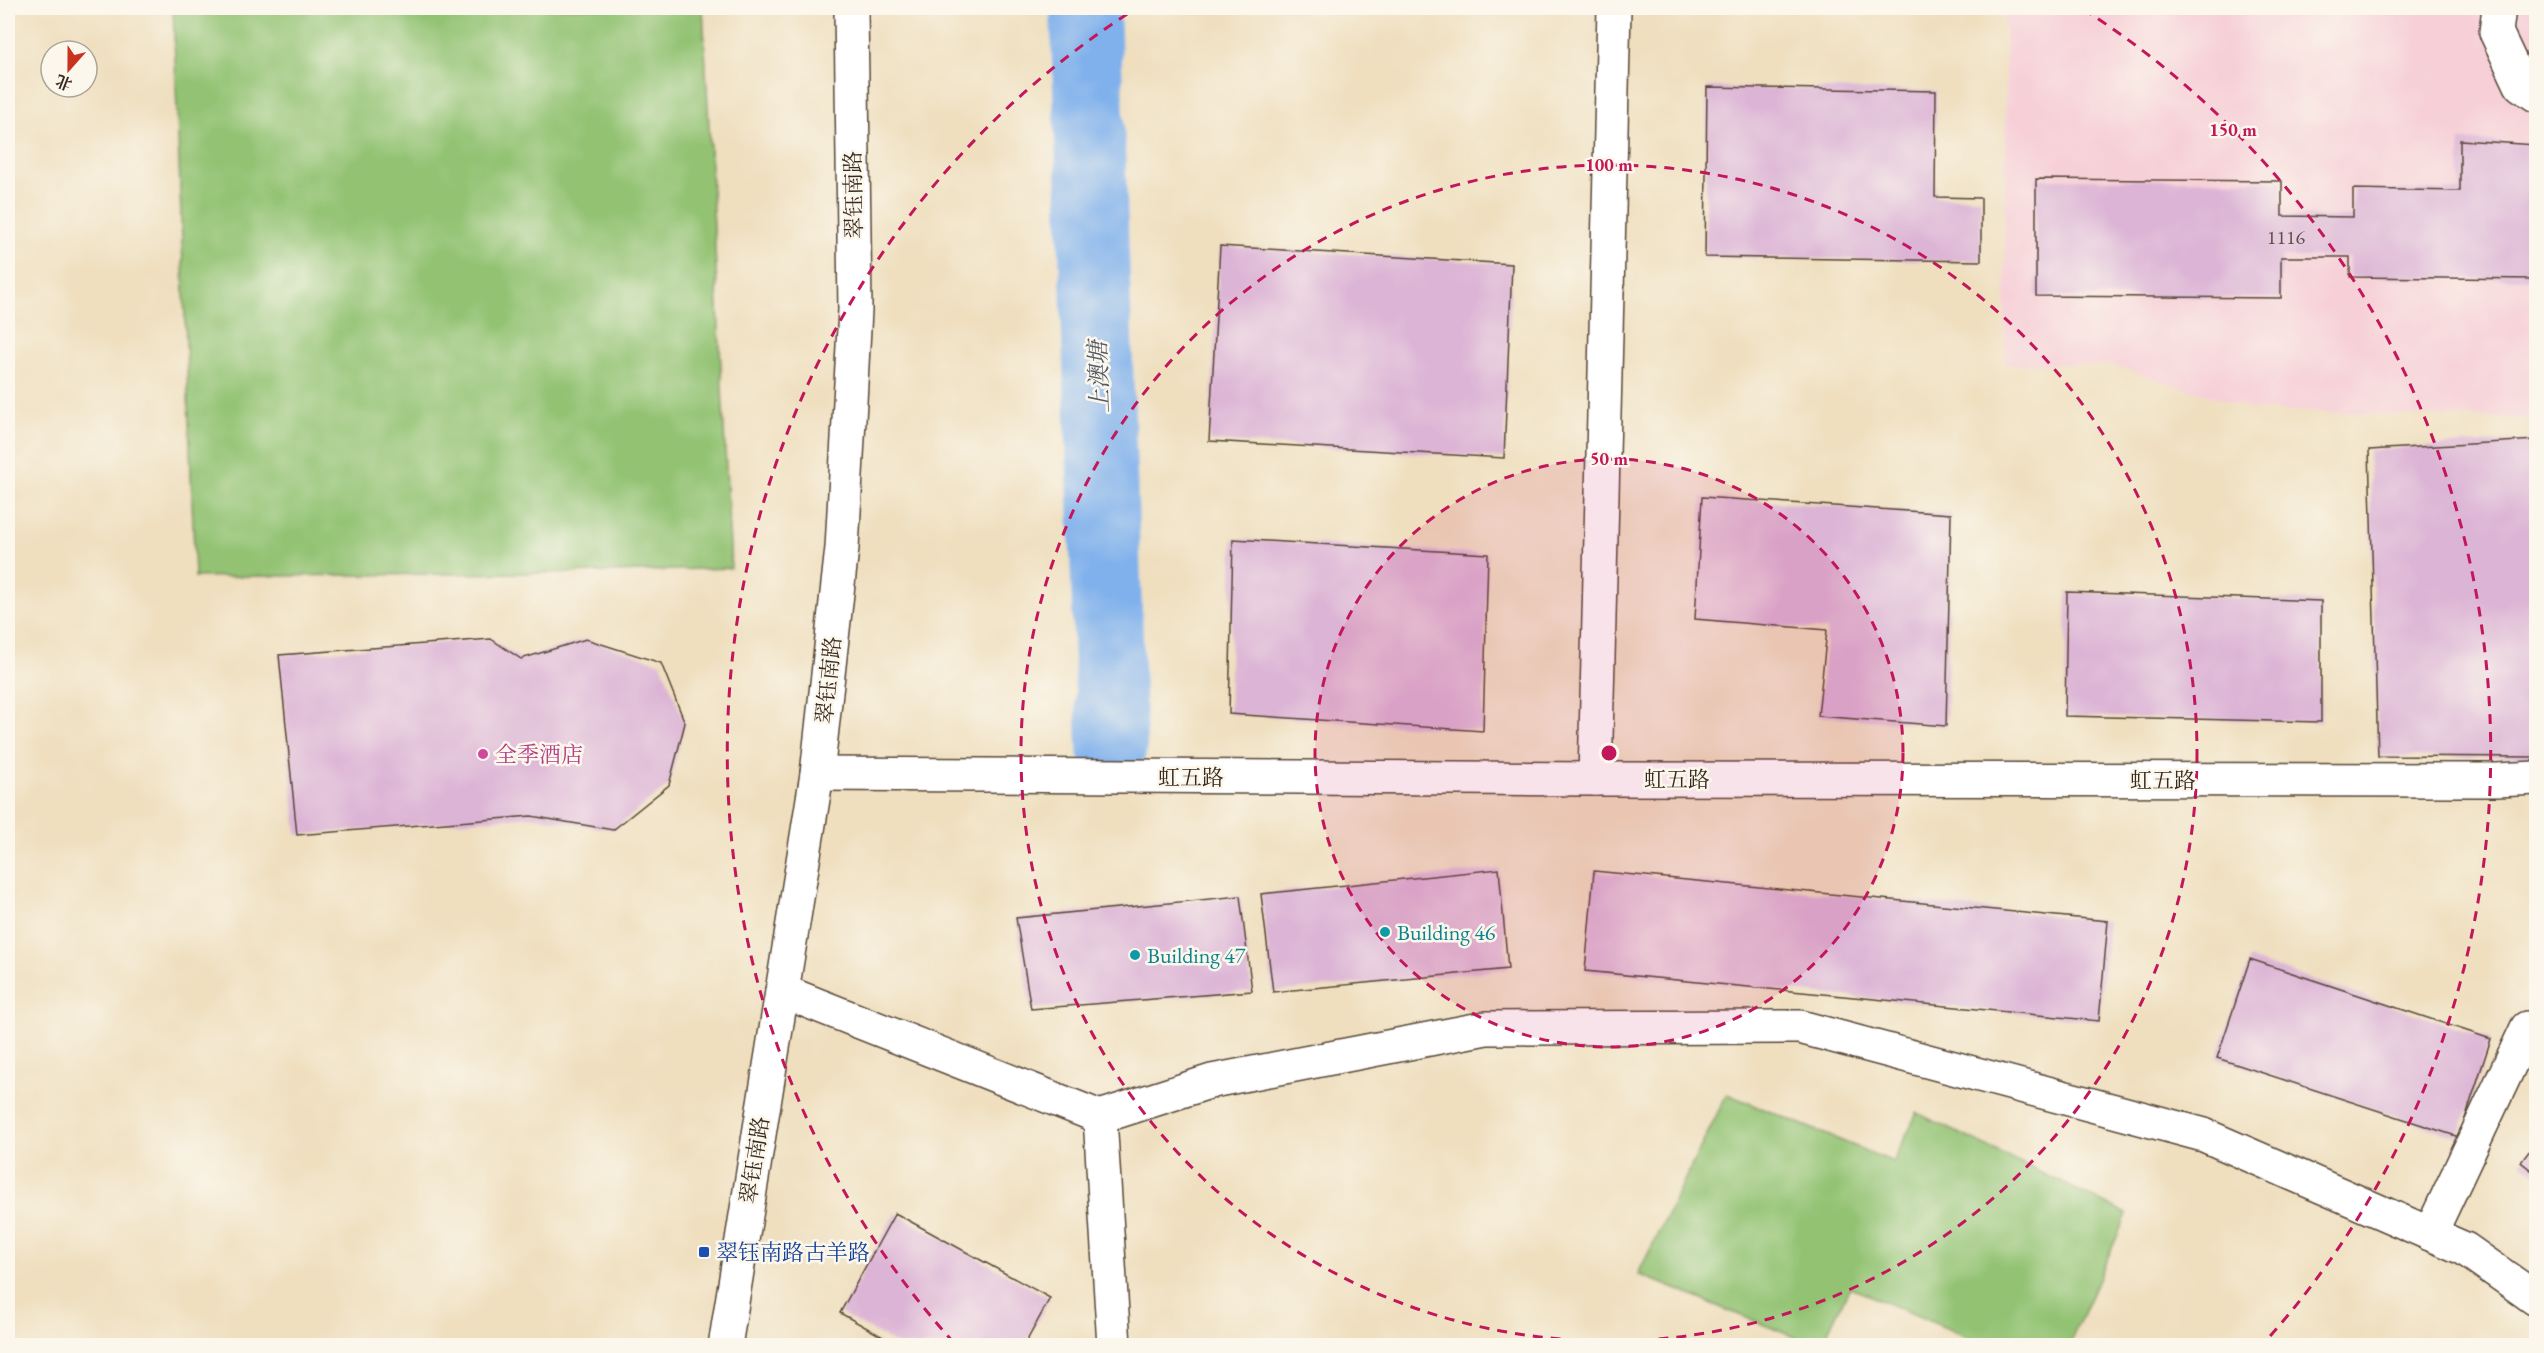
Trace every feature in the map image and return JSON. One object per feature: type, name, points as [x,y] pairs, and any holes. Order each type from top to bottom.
[{"type":"street","name":"翠钰南路","points":[[725,1346],[817,774],[843,548],[855,310],[851,8]]},
{"type":"street","points":[[1596,779],[1614,8]]},
{"type":"street","points":[[2499,8],[2496,32],[2521,86],[2536,95]]},
{"type":"street","name":"虹五路","points":[[817,774],[1596,779],[2497,780],[2536,778]]},
{"type":"street","points":[[782,991],[1100,1117],[1212,1081],[1486,1028],[1800,1027],[2204,1135],[2465,1249],[2536,1299]]},
{"type":"street","points":[[2430,1234],[2527,1028],[2536,1031]]},
{"type":"street","points":[[1100,1117],[1114,1346]]},
{"type":"shaded area","points":[[1672,8],[1852,8],[1672,10]]},
{"type":"shaded area","points":[[2005,8],[2536,8],[2536,419],[2255,410],[2111,365],[2005,364]]},
{"type":"green space","points":[[173,8],[703,8],[731,568],[613,572],[195,577]]},
{"type":"green space","points":[[1727,1094],[1893,1162],[1917,1113],[2127,1214],[2069,1345],[1986,1345],[1850,1287],[1821,1345],[1814,1345],[1638,1274]]},
{"type":"building","points":[[1707,87],[1936,91],[1935,197],[1981,198],[1981,261],[1705,257]]},
{"type":"building","points":[[2460,140],[2536,145],[2536,279],[2350,277],[2350,257],[2281,257],[2281,298],[2036,296],[2036,179],[2282,181],[2282,216],[2353,217],[2353,189],[2460,191]]},
{"type":"building","points":[[1220,246],[1512,264],[1504,458],[1209,441]]},
{"type":"building","points":[[2536,440],[2536,570],[2533,570],[2536,757],[2378,756],[2369,450]]},
{"type":"building","points":[[1702,497],[1951,514],[1946,726],[1818,716],[1827,630],[1695,619]]},
{"type":"building","points":[[1233,539],[1488,554],[1483,731],[1229,714]]},
{"type":"building","points":[[2067,592],[2321,601],[2321,722],[2065,716]]},
{"type":"building","name":"全季酒店","points":[[491,639],[521,659],[586,639],[661,663],[685,723],[669,785],[613,830],[531,816],[297,835],[279,655]]},
{"type":"building","name":"Building 46","points":[[1499,869],[1508,969],[1273,992],[1261,894]]},
{"type":"building","points":[[1594,871],[2108,921],[2099,1021],[1585,971]]},
{"type":"building","name":"Building 47","points":[[1240,896],[1252,991],[1031,1009],[1016,918]]},
{"type":"building","points":[[2250,959],[2491,1039],[2459,1137],[2217,1058]]},
{"type":"building","points":[[2536,1142],[2536,1174],[2521,1162]]},
{"type":"building","points":[[895,1213],[1050,1298],[1024,1346],[899,1346],[840,1313]]},
{"type":"waterway","name":"上澳塘","points":[[1085,8],[1112,746]]},
{"type":"place","name":"全季酒店","points":[[483,754]]},
{"type":"place","name":"Building 46","points":[[1385,932]]},
{"type":"place","name":"Building 47","points":[[1135,955]]},
{"type":"place","name":"翠钰南路古羊路","points":[[704,1252]]}]
